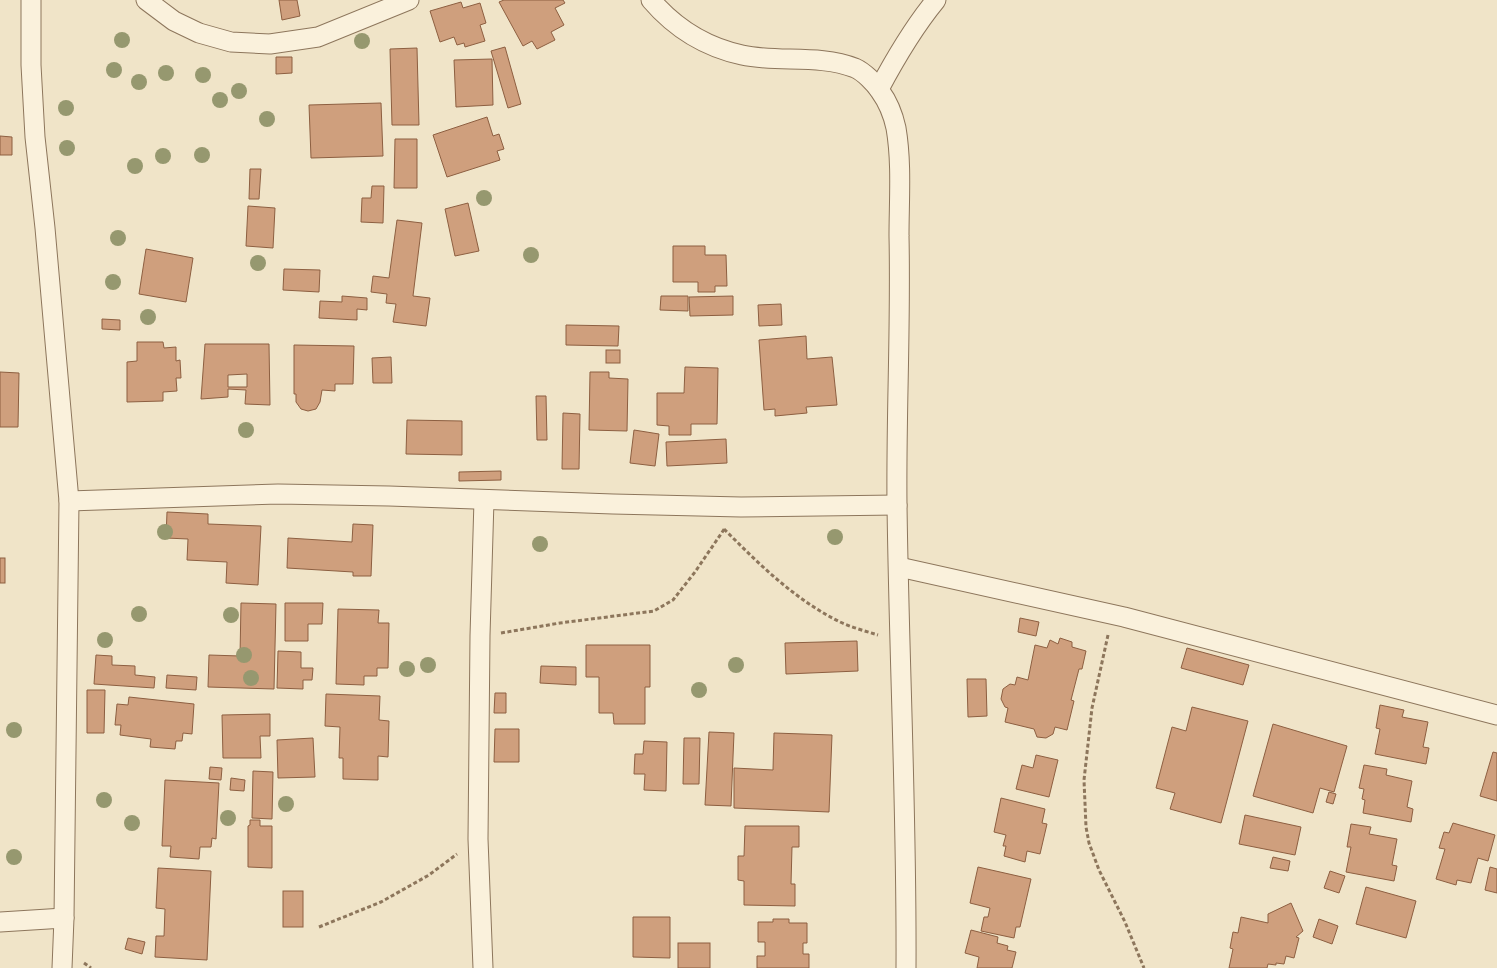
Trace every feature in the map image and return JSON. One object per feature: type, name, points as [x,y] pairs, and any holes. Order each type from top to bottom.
[{"type":"street","points":[[31,0],[30,65],[35,137],[69,501],[62,968]]},
{"type":"street","points":[[146,0],[174,21],[200,33],[231,42],[270,44],[318,37],[409,0]]},
{"type":"street","points":[[651,0],[686,32],[710,46],[746,56],[832,62],[858,69],[878,89],[890,108],[894,121],[898,163],[900,278],[897,504],[906,879],[906,968]]},
{"type":"street","points":[[878,89],[914,28],[936,0]]},
{"type":"street","points":[[69,501],[278,494],[741,507],[897,504]]},
{"type":"street","points":[[483,968],[478,839],[480,636],[484,500]]},
{"type":"street","points":[[899,567],[1113,615],[1497,715]]},
{"type":"street","points":[[0,922],[64,918]]},
{"type":"path","points":[[480,636],[654,611],[673,600],[741,507]]},
{"type":"path","points":[[724,529],[765,570],[798,597],[839,622],[901,643]]},
{"type":"path","points":[[1113,615],[1092,708],[1084,780],[1086,827],[1089,844],[1099,870],[1125,922],[1144,968]]},
{"type":"path","points":[[319,927],[381,902],[429,874],[478,839]]},
{"type":"building","points":[[279,0],[297,0],[300,16],[282,20]]},
{"type":"building","points":[[504,0],[563,0],[565,3],[555,8],[564,25],[551,32],[555,40],[537,49],[532,41],[523,46],[499,2]]},
{"type":"building","points":[[461,2],[463,8],[480,3],[486,23],[480,25],[485,41],[465,47],[464,43],[457,45],[454,37],[440,42],[430,11]]},
{"type":"building","points":[[505,47],[521,104],[508,108],[491,51]]},
{"type":"building","points":[[417,48],[419,125],[392,125],[390,49]]},
{"type":"building","points":[[276,57],[292,57],[292,73],[276,74]]},
{"type":"building","points":[[492,59],[493,105],[456,107],[454,60]]},
{"type":"building","points":[[381,103],[383,156],[311,158],[309,105]]},
{"type":"building","points":[[487,117],[493,136],[499,134],[504,149],[497,151],[500,160],[447,177],[433,135]]},
{"type":"building","points":[[0,136],[12,137],[12,155],[0,155]]},
{"type":"building","points":[[395,139],[417,139],[417,188],[394,188]]},
{"type":"building","points":[[250,169],[261,169],[259,199],[249,199]]},
{"type":"building","points":[[372,186],[384,186],[383,223],[361,222],[362,198],[371,198]]},
{"type":"building","points":[[468,203],[479,251],[455,256],[445,209]]},
{"type":"building","points":[[248,206],[275,208],[273,248],[246,246]]},
{"type":"building","points":[[397,220],[422,223],[413,296],[430,298],[426,326],[393,322],[396,304],[386,303],[387,294],[371,292],[373,276],[389,278]]},
{"type":"building","points":[[673,246],[705,246],[705,255],[726,255],[727,286],[715,286],[715,292],[698,292],[698,282],[673,282]]},
{"type":"building","points":[[146,249],[193,258],[186,302],[139,294]]},
{"type":"building","points":[[284,269],[320,270],[319,292],[283,290]]},
{"type":"building","points":[[342,296],[367,298],[367,310],[357,309],[357,320],[319,318],[320,301],[342,302]]},
{"type":"building","points":[[661,296],[688,296],[688,311],[660,310]]},
{"type":"building","points":[[733,296],[733,315],[690,316],[689,297]]},
{"type":"building","points":[[781,304],[782,325],[759,326],[758,305]]},
{"type":"building","points":[[102,319],[120,320],[120,330],[102,329]]},
{"type":"building","points":[[566,325],[619,326],[618,346],[566,345]]},
{"type":"building","points":[[806,336],[807,359],[832,357],[837,405],[806,407],[807,413],[775,416],[775,409],[764,410],[759,340]]},
{"type":"building","points":[[137,342],[163,342],[164,348],[176,347],[176,361],[180,360],[181,378],[176,378],[177,391],[163,392],[163,401],[127,402],[127,362],[137,361]]},
{"type":"building","points":[[205,344],[269,344],[270,405],[245,404],[246,390],[228,389],[228,397],[201,399]],"holes":[[[247,374],[247,387],[228,387],[228,375]]]},
{"type":"building","points":[[294,345],[354,346],[353,384],[335,384],[335,391],[322,390],[320,402],[316,409],[308,411],[301,409],[296,402],[296,394],[294,394]]},
{"type":"building","points":[[606,350],[620,350],[620,363],[606,363]]},
{"type":"building","points":[[391,357],[392,383],[373,383],[372,358]]},
{"type":"building","points":[[685,367],[718,368],[717,424],[691,424],[691,435],[669,435],[669,426],[657,425],[657,393],[684,393]]},
{"type":"building","points":[[0,372],[19,373],[18,427],[0,427]]},
{"type":"building","points":[[590,372],[609,372],[609,378],[628,379],[627,431],[589,430]]},
{"type":"building","points":[[536,396],[546,396],[547,440],[537,440]]},
{"type":"building","points":[[563,413],[580,414],[579,469],[562,469]]},
{"type":"building","points":[[407,420],[462,421],[462,455],[406,454]]},
{"type":"building","points":[[634,430],[659,434],[655,466],[630,463]]},
{"type":"building","points":[[726,439],[727,463],[667,466],[666,442]]},
{"type":"building","points":[[501,471],[501,480],[459,481],[459,472]]},
{"type":"building","points":[[167,512],[208,514],[208,524],[261,526],[258,585],[226,583],[227,562],[187,560],[188,539],[166,538]]},
{"type":"building","points":[[353,524],[373,525],[371,576],[353,576],[353,572],[287,568],[288,538],[352,542]]},
{"type":"building","points":[[0,558],[5,558],[5,583],[0,583]]},
{"type":"building","points":[[241,603],[276,604],[274,689],[208,687],[209,655],[240,656]]},
{"type":"building","points":[[285,603],[323,603],[322,624],[308,624],[308,641],[285,641]]},
{"type":"building","points":[[338,609],[379,610],[378,623],[389,623],[388,668],[377,668],[377,676],[364,676],[364,685],[336,684]]},
{"type":"building","points":[[1020,618],[1039,622],[1036,636],[1018,632]]},
{"type":"building","points":[[1060,638],[1072,642],[1072,647],[1086,651],[1082,669],[1079,669],[1071,700],[1074,701],[1067,730],[1055,727],[1053,734],[1046,738],[1037,737],[1034,729],[1005,722],[1008,708],[1005,707],[1001,699],[1003,689],[1010,684],[1015,685],[1017,677],[1028,680],[1035,645],[1047,648],[1050,640],[1058,644]]},
{"type":"building","points":[[857,641],[858,671],[786,674],[785,643]]},
{"type":"building","points":[[586,645],[650,645],[650,687],[645,687],[645,724],[614,724],[613,713],[599,713],[599,677],[586,677]]},
{"type":"building","points":[[1187,648],[1249,665],[1243,685],[1181,668]]},
{"type":"building","points":[[278,651],[301,652],[301,668],[313,668],[312,680],[303,680],[303,689],[277,688]]},
{"type":"building","points":[[96,655],[112,656],[112,665],[135,666],[135,675],[155,677],[154,688],[94,684]]},
{"type":"building","points":[[541,666],[576,667],[576,685],[540,683]]},
{"type":"building","points":[[167,675],[197,677],[196,690],[166,688]]},
{"type":"building","points":[[967,679],[986,679],[987,716],[968,717]]},
{"type":"building","points":[[87,690],[105,690],[104,733],[87,733]]},
{"type":"building","points":[[495,693],[506,693],[506,713],[494,713]]},
{"type":"building","points":[[326,694],[380,696],[379,720],[389,721],[388,757],[378,756],[378,780],[343,779],[343,758],[339,758],[340,727],[325,726]]},
{"type":"building","points":[[129,697],[194,704],[192,734],[183,733],[182,741],[176,741],[175,749],[150,747],[151,739],[120,735],[121,725],[115,725],[117,704],[128,705]]},
{"type":"building","points":[[1380,705],[1404,710],[1402,717],[1428,722],[1423,747],[1429,748],[1426,764],[1375,754],[1380,729],[1376,728]]},
{"type":"building","points":[[1192,707],[1248,721],[1221,823],[1170,809],[1175,793],[1156,788],[1172,727],[1186,731]]},
{"type":"building","points":[[270,714],[270,736],[260,736],[261,758],[223,758],[222,715]]},
{"type":"building","points":[[1273,724],[1347,746],[1334,792],[1320,788],[1313,813],[1253,796]]},
{"type":"building","points":[[495,729],[519,729],[519,762],[494,762]]},
{"type":"building","points":[[709,732],[734,733],[731,806],[705,805]]},
{"type":"building","points":[[774,733],[832,735],[829,812],[734,808],[734,768],[773,770]]},
{"type":"building","points":[[313,738],[315,777],[278,778],[277,740]]},
{"type":"building","points":[[684,738],[700,738],[699,784],[683,784]]},
{"type":"building","points":[[644,741],[667,742],[666,791],[644,790],[645,774],[634,774],[635,754],[643,754]]},
{"type":"building","points":[[1493,752],[1497,753],[1497,801],[1480,796]]},
{"type":"building","points":[[1036,755],[1058,760],[1049,797],[1016,789],[1022,765],[1033,768]]},
{"type":"building","points":[[1364,765],[1387,769],[1386,775],[1412,781],[1407,807],[1413,809],[1411,822],[1363,813],[1365,800],[1362,799],[1364,789],[1359,788]]},
{"type":"building","points":[[210,767],[222,768],[221,780],[209,779]]},
{"type":"building","points":[[253,771],[273,772],[272,819],[252,818]]},
{"type":"building","points":[[231,778],[245,780],[244,791],[230,790]]},
{"type":"building","points":[[165,780],[219,783],[216,839],[212,838],[211,847],[200,847],[199,859],[170,857],[171,846],[162,846]]},
{"type":"building","points":[[1329,792],[1336,794],[1333,804],[1326,802]]},
{"type":"building","points":[[1001,798],[1045,809],[1042,823],[1047,824],[1040,854],[1027,851],[1025,862],[1004,856],[1006,846],[1003,846],[1006,835],[994,832]]},
{"type":"building","points":[[1245,815],[1301,827],[1295,855],[1239,844]]},
{"type":"building","points":[[250,820],[260,820],[260,826],[272,826],[272,868],[248,867],[248,826],[250,825]]},
{"type":"building","points":[[1453,823],[1495,835],[1488,861],[1478,858],[1471,883],[1457,880],[1456,885],[1436,879],[1445,849],[1439,848],[1444,832],[1449,833]]},
{"type":"building","points":[[1351,824],[1371,827],[1369,834],[1397,839],[1392,865],[1397,866],[1394,881],[1346,872],[1351,847],[1347,847]]},
{"type":"building","points":[[745,826],[799,826],[799,847],[792,847],[791,884],[795,884],[795,906],[744,905],[744,881],[738,880],[738,856],[744,856]]},
{"type":"building","points":[[1273,857],[1290,861],[1288,871],[1270,868]]},
{"type":"building","points":[[978,867],[1031,879],[1020,927],[1016,927],[1014,938],[981,931],[984,917],[988,917],[990,908],[970,903]]},
{"type":"building","points":[[1490,867],[1497,869],[1497,893],[1485,890]]},
{"type":"building","points":[[158,868],[211,871],[207,960],[155,957],[156,936],[164,936],[165,909],[156,908]]},
{"type":"building","points":[[1330,871],[1345,876],[1339,893],[1324,888]]},
{"type":"building","points":[[1366,887],[1416,901],[1406,938],[1356,924]]},
{"type":"building","points":[[283,891],[303,891],[303,927],[283,927]]},
{"type":"building","points":[[1291,903],[1303,931],[1296,937],[1299,938],[1294,958],[1286,956],[1284,964],[1268,964],[1267,968],[1229,968],[1233,949],[1230,948],[1233,932],[1238,933],[1241,917],[1268,923],[1268,914]]},
{"type":"building","points":[[633,917],[670,917],[670,958],[633,957]]},
{"type":"building","points":[[773,919],[789,919],[789,923],[807,923],[807,943],[803,943],[803,954],[809,954],[809,968],[757,968],[757,956],[765,956],[765,942],[758,942],[758,922],[773,922]]},
{"type":"building","points":[[1319,919],[1338,926],[1332,944],[1313,937]]},
{"type":"building","points":[[971,930],[998,937],[997,943],[1008,946],[1007,950],[1016,952],[1012,968],[977,968],[979,957],[965,953]]},
{"type":"building","points":[[128,938],[145,942],[142,954],[125,949]]},
{"type":"building","points":[[678,943],[710,943],[710,968],[678,968]]}]
